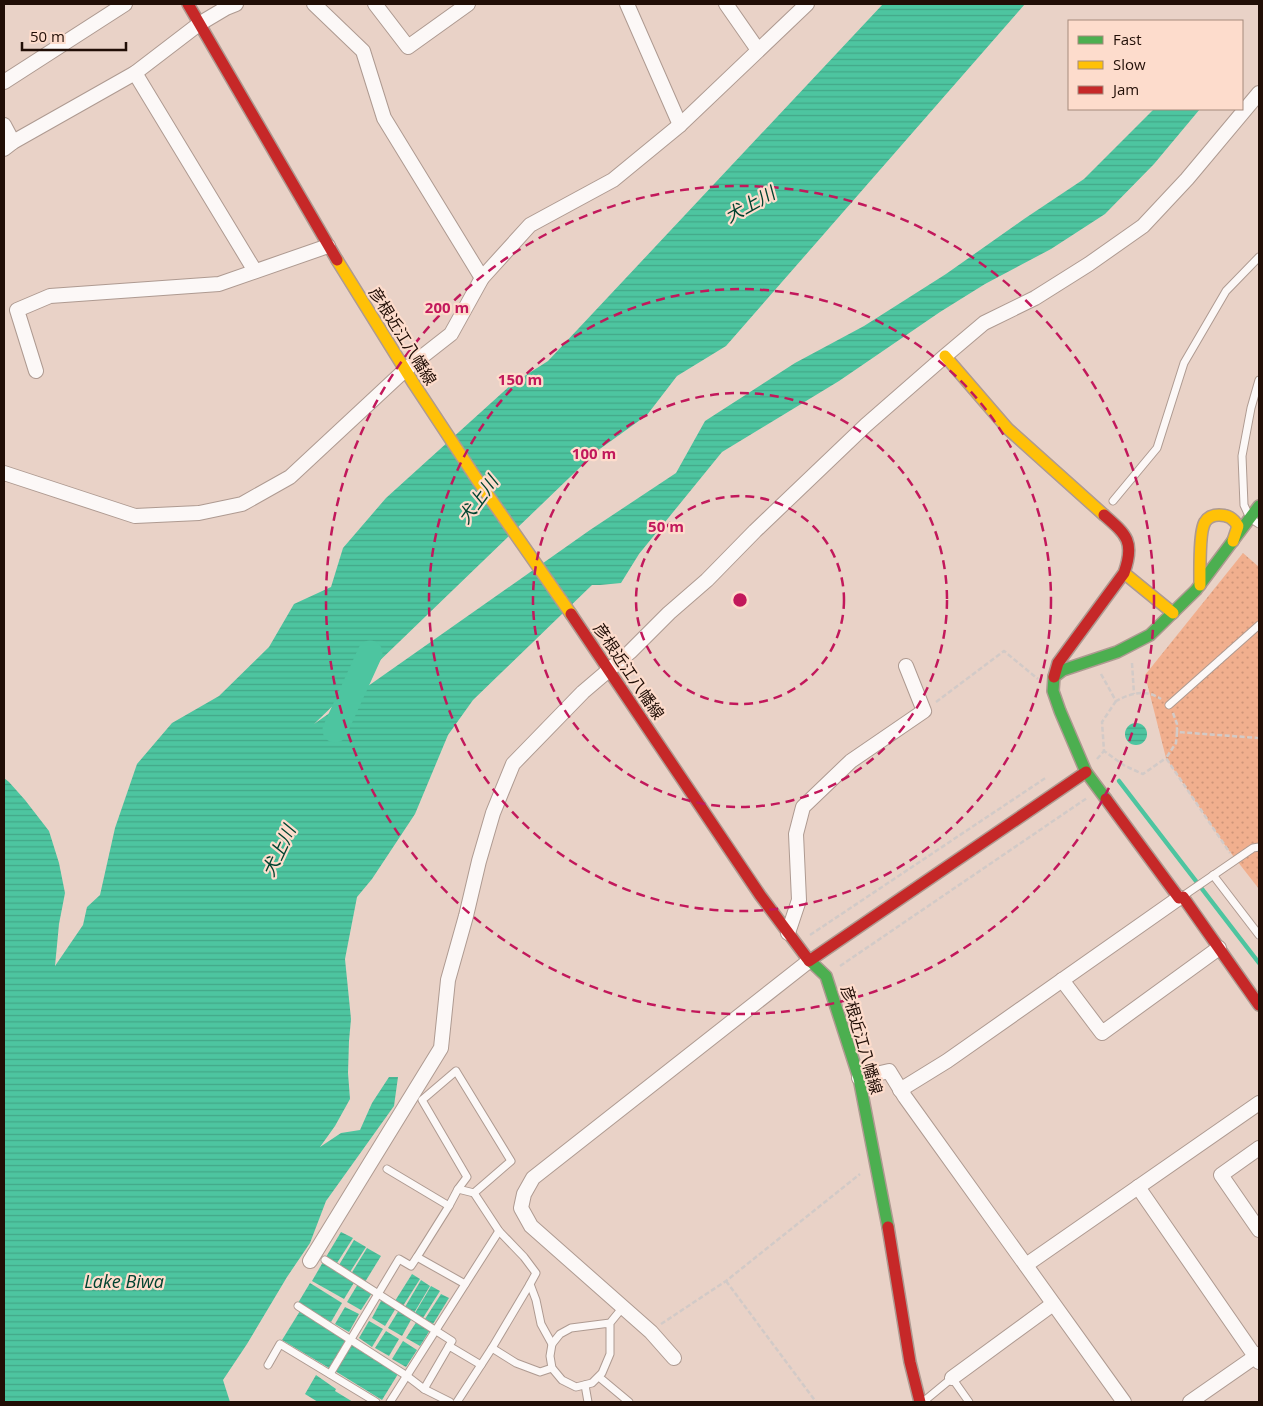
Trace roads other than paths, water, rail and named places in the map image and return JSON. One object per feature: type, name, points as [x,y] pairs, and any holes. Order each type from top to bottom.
[{"type":"street","points":[[4,82],[126,4]]},
{"type":"street","name":"彦根近江八幡線","points":[[188,4],[328,246],[414,384],[476,478],[607,666],[755,887],[809,961],[826,976],[859,1078],[910,1362],[921,1402]]},
{"type":"street","points":[[4,124],[8,145],[134,73],[199,24],[236,4]]},
{"type":"street","points":[[314,4],[363,51],[384,118],[482,278]]},
{"type":"street","points":[[375,4],[408,47],[468,4]]},
{"type":"street","points":[[627,4],[680,124]]},
{"type":"street","points":[[726,4],[758,50]]},
{"type":"street","points":[[4,473],[135,516],[199,513],[242,504],[290,477],[405,370],[451,334],[482,278],[530,225],[613,180],[680,124],[807,4]]},
{"type":"street","points":[[134,73],[255,271]]},
{"type":"street","points":[[310,1261],[441,1048],[448,980],[493,813],[513,764],[607,666],[707,580],[754,531],[866,425],[945,356],[984,323],[1035,298],[1089,264],[1143,226],[1186,179],[1259,93]]},
{"type":"street","points":[[36,371],[17,310],[50,296],[219,284],[328,246]]},
{"type":"street","points":[[945,356],[1008,428],[1124,533],[1129,546],[1130,557],[1124,572],[1058,663],[1053,691],[1086,772],[1219,948],[1259,1005]]},
{"type":"street","points":[[1054,677],[1063,670],[1084,664],[1150,635],[1200,584],[1233,541],[1255,521],[1259,506]]},
{"type":"street","points":[[1200,584],[1200,540],[1204,523],[1208,518],[1228,516],[1234,519],[1238,526],[1233,541]]},
{"type":"street","points":[[1124,572],[1173,613]]},
{"type":"street","points":[[788,933],[799,900],[796,834],[803,808],[851,761],[924,711],[906,666]]},
{"type":"street","points":[[674,1358],[651,1332],[531,1226],[521,1208],[524,1194],[533,1178],[809,961],[1086,772]]},
{"type":"street","points":[[900,1090],[947,1061],[1181,898]]},
{"type":"street","points":[[1062,980],[1102,1033],[1219,948]]},
{"type":"street","points":[[859,1078],[889,1071],[900,1090],[1124,1402]]},
{"type":"street","points":[[1026,1265],[1259,1103]]},
{"type":"street","points":[[1259,1148],[1221,1175],[1259,1230]]},
{"type":"street","points":[[1138,1187],[1258,1358],[1190,1402]]},
{"type":"street","points":[[952,1378],[1053,1304]]},
{"type":"lane","points":[[1113,501],[1157,448],[1184,363],[1226,291],[1259,257]]},
{"type":"lane","points":[[1255,521],[1244,504],[1242,456],[1251,408],[1259,380]]},
{"type":"lane","points":[[1169,706],[1259,625]]},
{"type":"lane","points":[[1181,898],[1253,848],[1259,847]]},
{"type":"lane","points":[[1213,875],[1259,935]]},
{"type":"lane","points":[[330,1374],[399,1259],[411,1266],[468,1176],[422,1100],[456,1071],[511,1161],[474,1193]]},
{"type":"lane","points":[[388,1169],[449,1206]]},
{"type":"lane","points":[[457,1402],[492,1348],[536,1273],[499,1231],[474,1193],[458,1189]]},
{"type":"lane","points":[[390,1402],[499,1231]]},
{"type":"lane","points":[[417,1257],[466,1284]]},
{"type":"lane","points":[[325,1260],[452,1341],[424,1388]]},
{"type":"lane","points":[[530,1284],[536,1300],[540,1324],[552,1344]]},
{"type":"lane","points":[[298,1306],[424,1388],[450,1402]]},
{"type":"lane","points":[[610,1323],[571,1328],[560,1334],[552,1344],[550,1356],[552,1368],[562,1380],[576,1387],[592,1383],[599,1377],[610,1354],[610,1323],[623,1307]]},
{"type":"lane","points":[[268,1365],[280,1344],[376,1402]]},
{"type":"lane","points":[[449,1346],[481,1365]]},
{"type":"lane","points":[[492,1348],[516,1363],[540,1372],[552,1368]]},
{"type":"lane","points":[[599,1377],[629,1402]]},
{"type":"lane","points":[[921,1402],[952,1378],[969,1402]]},
{"type":"lane","points":[[585,1385],[588,1402]]},
{"type":"water","name":"Lake Biwa","points":[[883,4],[1025,4],[726,346],[677,376],[647,415],[597,451],[314,724],[590,530],[676,473],[705,421],[795,363],[864,326],[946,274],[1084,179],[1153,110],[1199,110],[1154,164],[1105,214],[1051,249],[985,284],[940,312],[839,381],[722,452],[639,554],[621,583],[592,585],[473,700],[448,735],[415,814],[372,879],[357,897],[345,959],[351,1019],[348,1073],[350,1099],[335,1126],[320,1147],[341,1133],[360,1130],[372,1103],[389,1077],[398,1077],[394,1106],[326,1201],[310,1243],[223,1380],[230,1402],[4,1402],[4,778],[25,800],[49,831],[59,863],[65,893],[59,924],[55,966],[83,925],[87,907],[100,895],[115,828],[137,764],[172,723],[219,696],[269,647],[294,604],[331,587],[343,548],[386,498],[512,384],[548,361]]},
{"type":"water","points":[[1136,723],[1144,726],[1147,734],[1144,742],[1136,745],[1128,742],[1125,734],[1128,726]]},
{"type":"water","points":[[341,1232],[353,1238],[337,1263],[326,1257]]},
{"type":"water","points":[[354,1240],[366,1247],[350,1272],[339,1265]]},
{"type":"water","points":[[367,1248],[381,1256],[365,1282],[351,1274]]},
{"type":"water","points":[[323,1262],[355,1281],[344,1299],[312,1281]]},
{"type":"water","points":[[412,1274],[420,1279],[403,1306],[395,1301]]},
{"type":"water","points":[[421,1280],[430,1286],[414,1313],[405,1307]]},
{"type":"water","points":[[310,1283],[342,1303],[331,1322],[298,1303]]},
{"type":"water","points":[[358,1284],[372,1293],[361,1310],[347,1302]]},
{"type":"water","points":[[431,1286],[440,1291],[423,1318],[415,1313]]},
{"type":"water","points":[[441,1294],[449,1298],[433,1324],[425,1319]]},
{"type":"water","points":[[382,1299],[396,1308],[385,1326],[372,1318]]},
{"type":"water","points":[[345,1307],[359,1314],[349,1332],[335,1324]]},
{"type":"water","points":[[399,1310],[412,1318],[402,1336],[388,1328]]},
{"type":"water","points":[[300,1311],[347,1340],[329,1368],[282,1340]]},
{"type":"water","points":[[369,1321],[383,1329],[372,1347],[359,1338]]},
{"type":"water","points":[[417,1321],[430,1330],[420,1346],[406,1338]]},
{"type":"water","points":[[386,1331],[399,1339],[389,1356],[375,1348]]},
{"type":"water","points":[[403,1341],[417,1350],[406,1367],[392,1359]]},
{"type":"water","points":[[351,1345],[398,1374],[382,1400],[335,1371]]},
{"type":"water","points":[[316,1375],[336,1389],[335,1391],[353,1402],[318,1402],[305,1394]]},
{"type":"waterway","name":"犬上川","points":[[335,730],[370,653]]},
{"type":"waterway","points":[[1119,781],[1259,963]]}]
